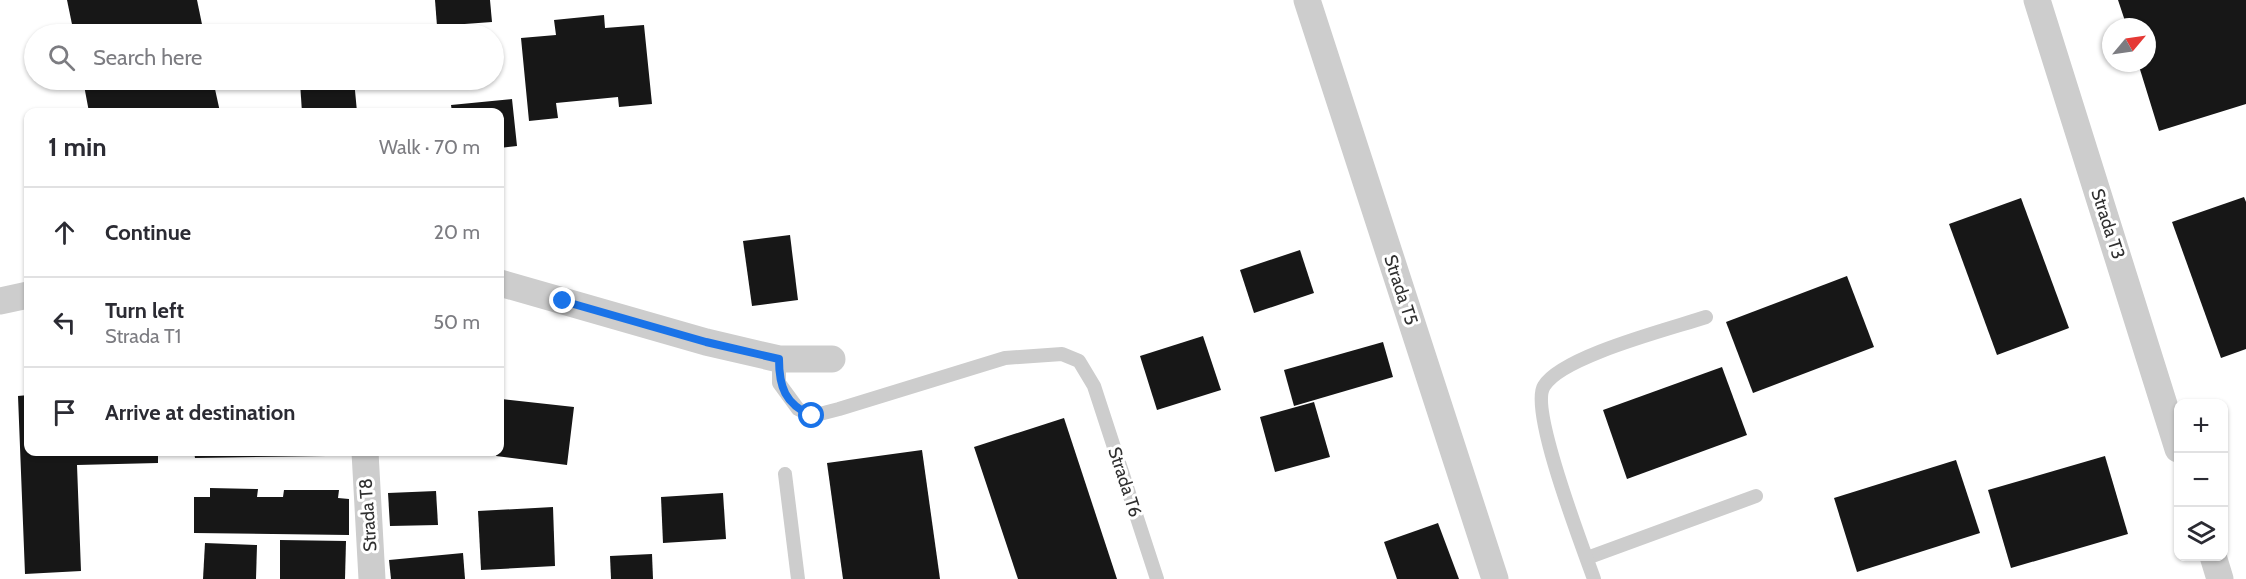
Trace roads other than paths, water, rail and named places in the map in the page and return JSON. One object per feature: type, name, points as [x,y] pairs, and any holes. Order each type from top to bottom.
[{"type":"street","name":"Strada T5","points":[[1307,0],[1495,579]]},
{"type":"street","name":"Strada T3","points":[[2037,0],[2174,436]]},
{"type":"street","points":[[504,284],[706,342],[779,359],[832,359]]},
{"type":"street","points":[[0,301],[24,296]]},
{"type":"street","name":"Strada T8","points":[[365,456],[372,579]]},
{"type":"street","points":[[2214,561],[2220,579]]},
{"type":"lane","points":[[1594,579],[1556,467],[1542,414],[1542,388],[1552,376],[1578,360],[1706,317]]},
{"type":"lane","name":"Strada T6","points":[[779,359],[779,383],[798,409],[812,416],[839,410],[1005,358],[1062,354],[1079,361],[1094,386],[1156,579]]},
{"type":"lane","points":[[785,474],[798,579]]},
{"type":"lane","points":[[1587,558],[1756,496]]}]
